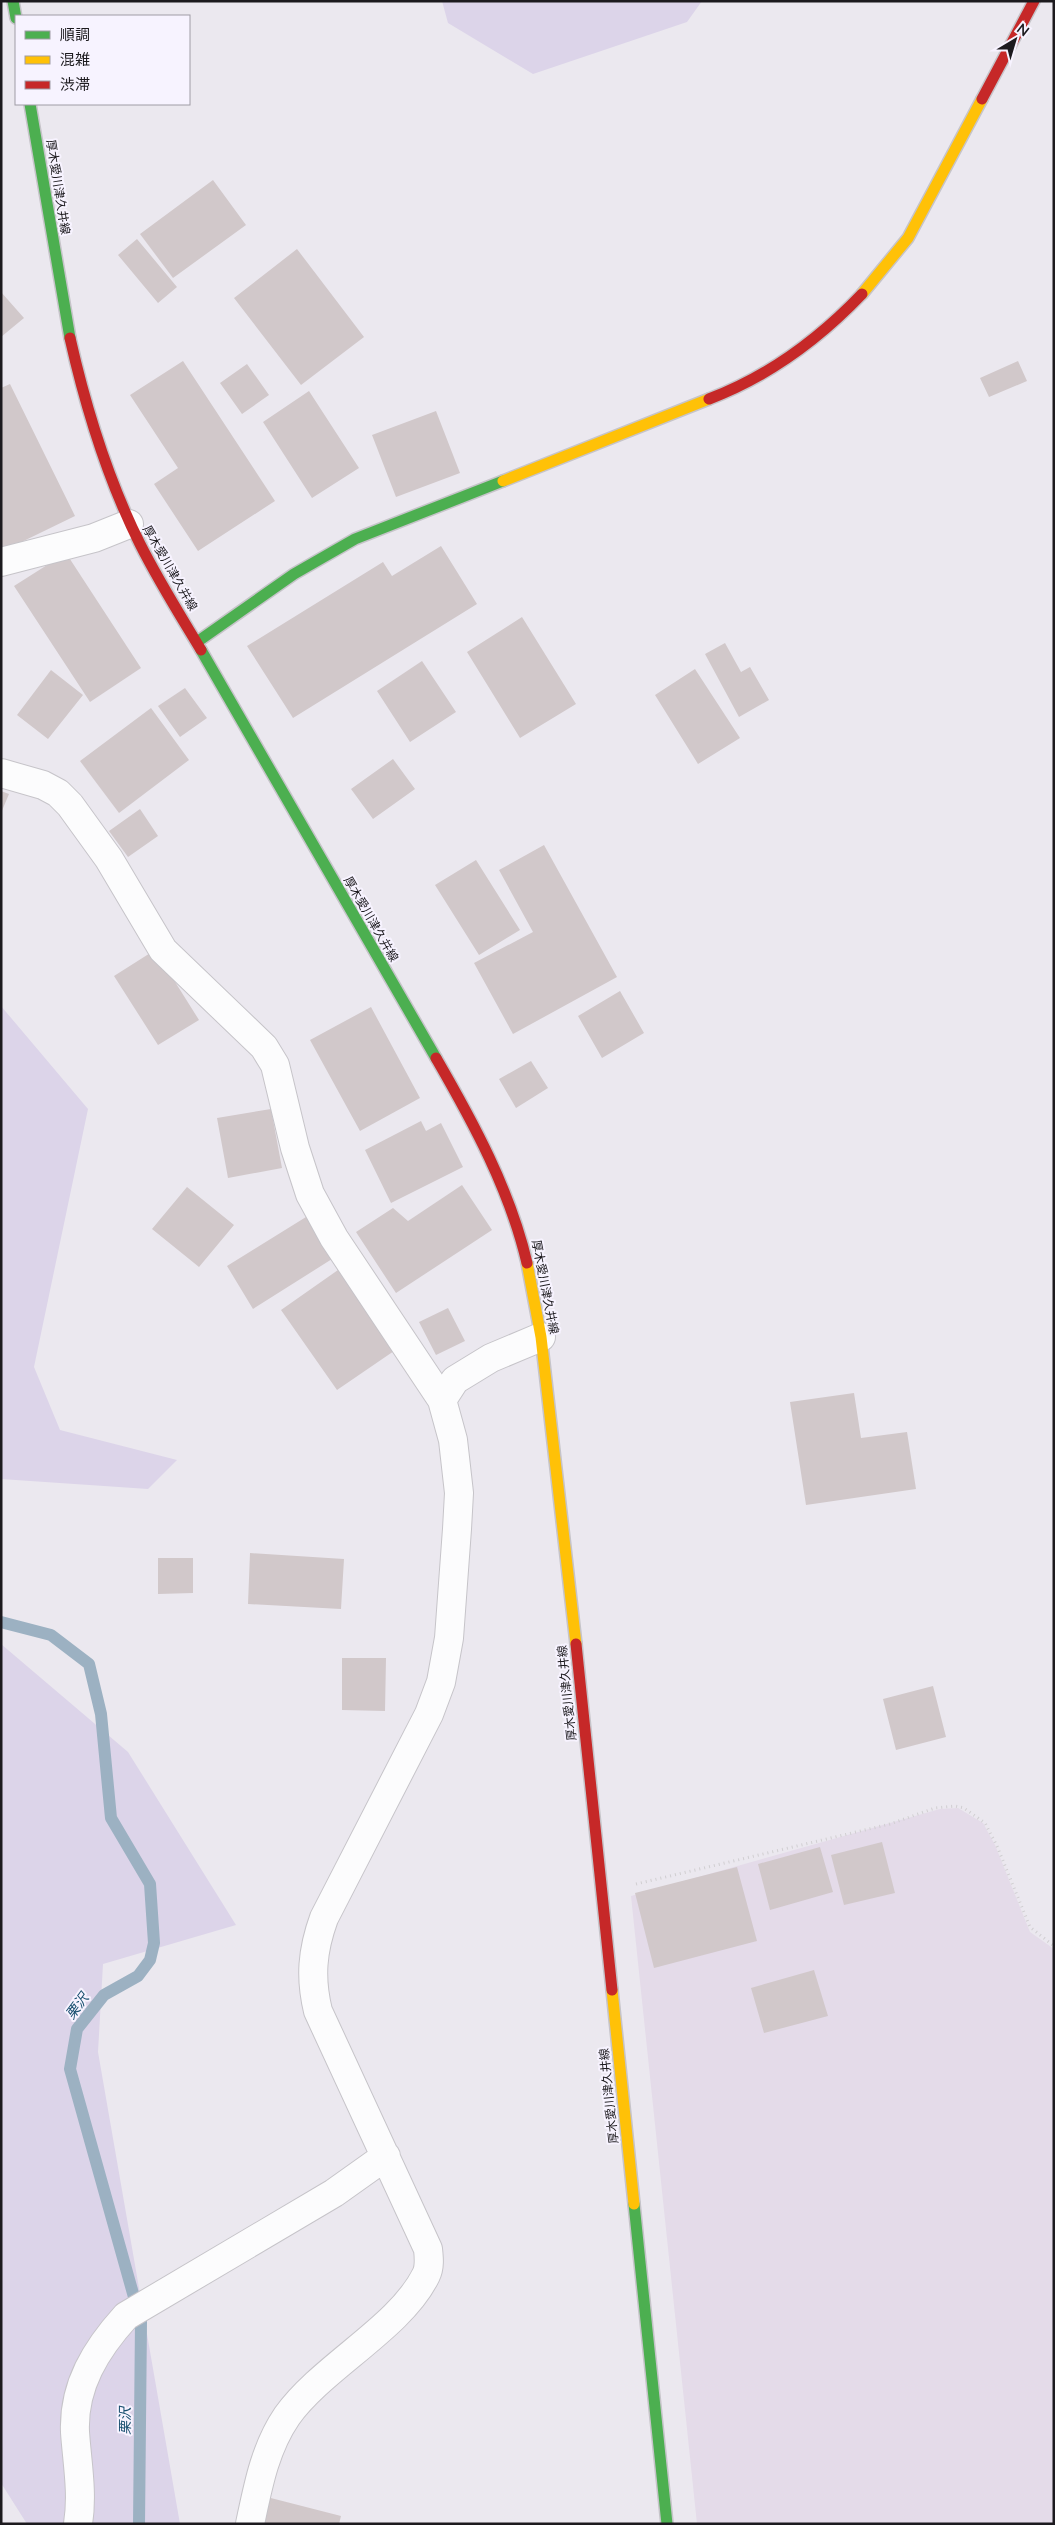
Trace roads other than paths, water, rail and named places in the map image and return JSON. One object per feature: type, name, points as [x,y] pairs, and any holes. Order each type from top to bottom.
[{"type":"main road","points":[[14,1],[16,15]]},
{"type":"main road","points":[[197,642],[294,574],[355,539],[722,394],[754,379],[807,346],[856,302],[887,267],[908,238],[1034,1]]},
{"type":"main road","name":"厚木愛川津久井線","points":[[30,105],[74,364],[96,444],[129,524],[482,1143],[519,1229],[531,1278],[541,1337],[569,1576],[667,2524]]},
{"type":"street","points":[[1,562],[94,538],[129,524]]},
{"type":"street","points":[[1,773],[44,785],[58,793],[70,805],[109,859],[163,950],[264,1047],[275,1065],[295,1148],[310,1194],[334,1238],[442,1400],[452,1440],[459,1492],[449,1638],[441,1682],[429,1714],[324,1918],[315,1942],[312,1968],[313,1988],[318,2012],[428,2249],[429,2262],[427,2273],[416,2292],[400,2309],[323,2379],[288,2416],[268,2452],[250,2524]]},
{"type":"street","points":[[442,1400],[455,1380],[491,1358],[541,1337]]},
{"type":"street","points":[[78,2524],[80,2496],[75,2431],[81,2386],[97,2351],[126,2316],[334,2193],[386,2156]]},
{"type":"waterway","name":"栗沢","points":[[1,1622],[51,1635],[89,1664],[101,1714],[111,1818],[150,1884],[154,1943],[150,1960],[138,1976],[104,1995],[77,2029],[70,2069],[141,2322],[139,2524]]}]
